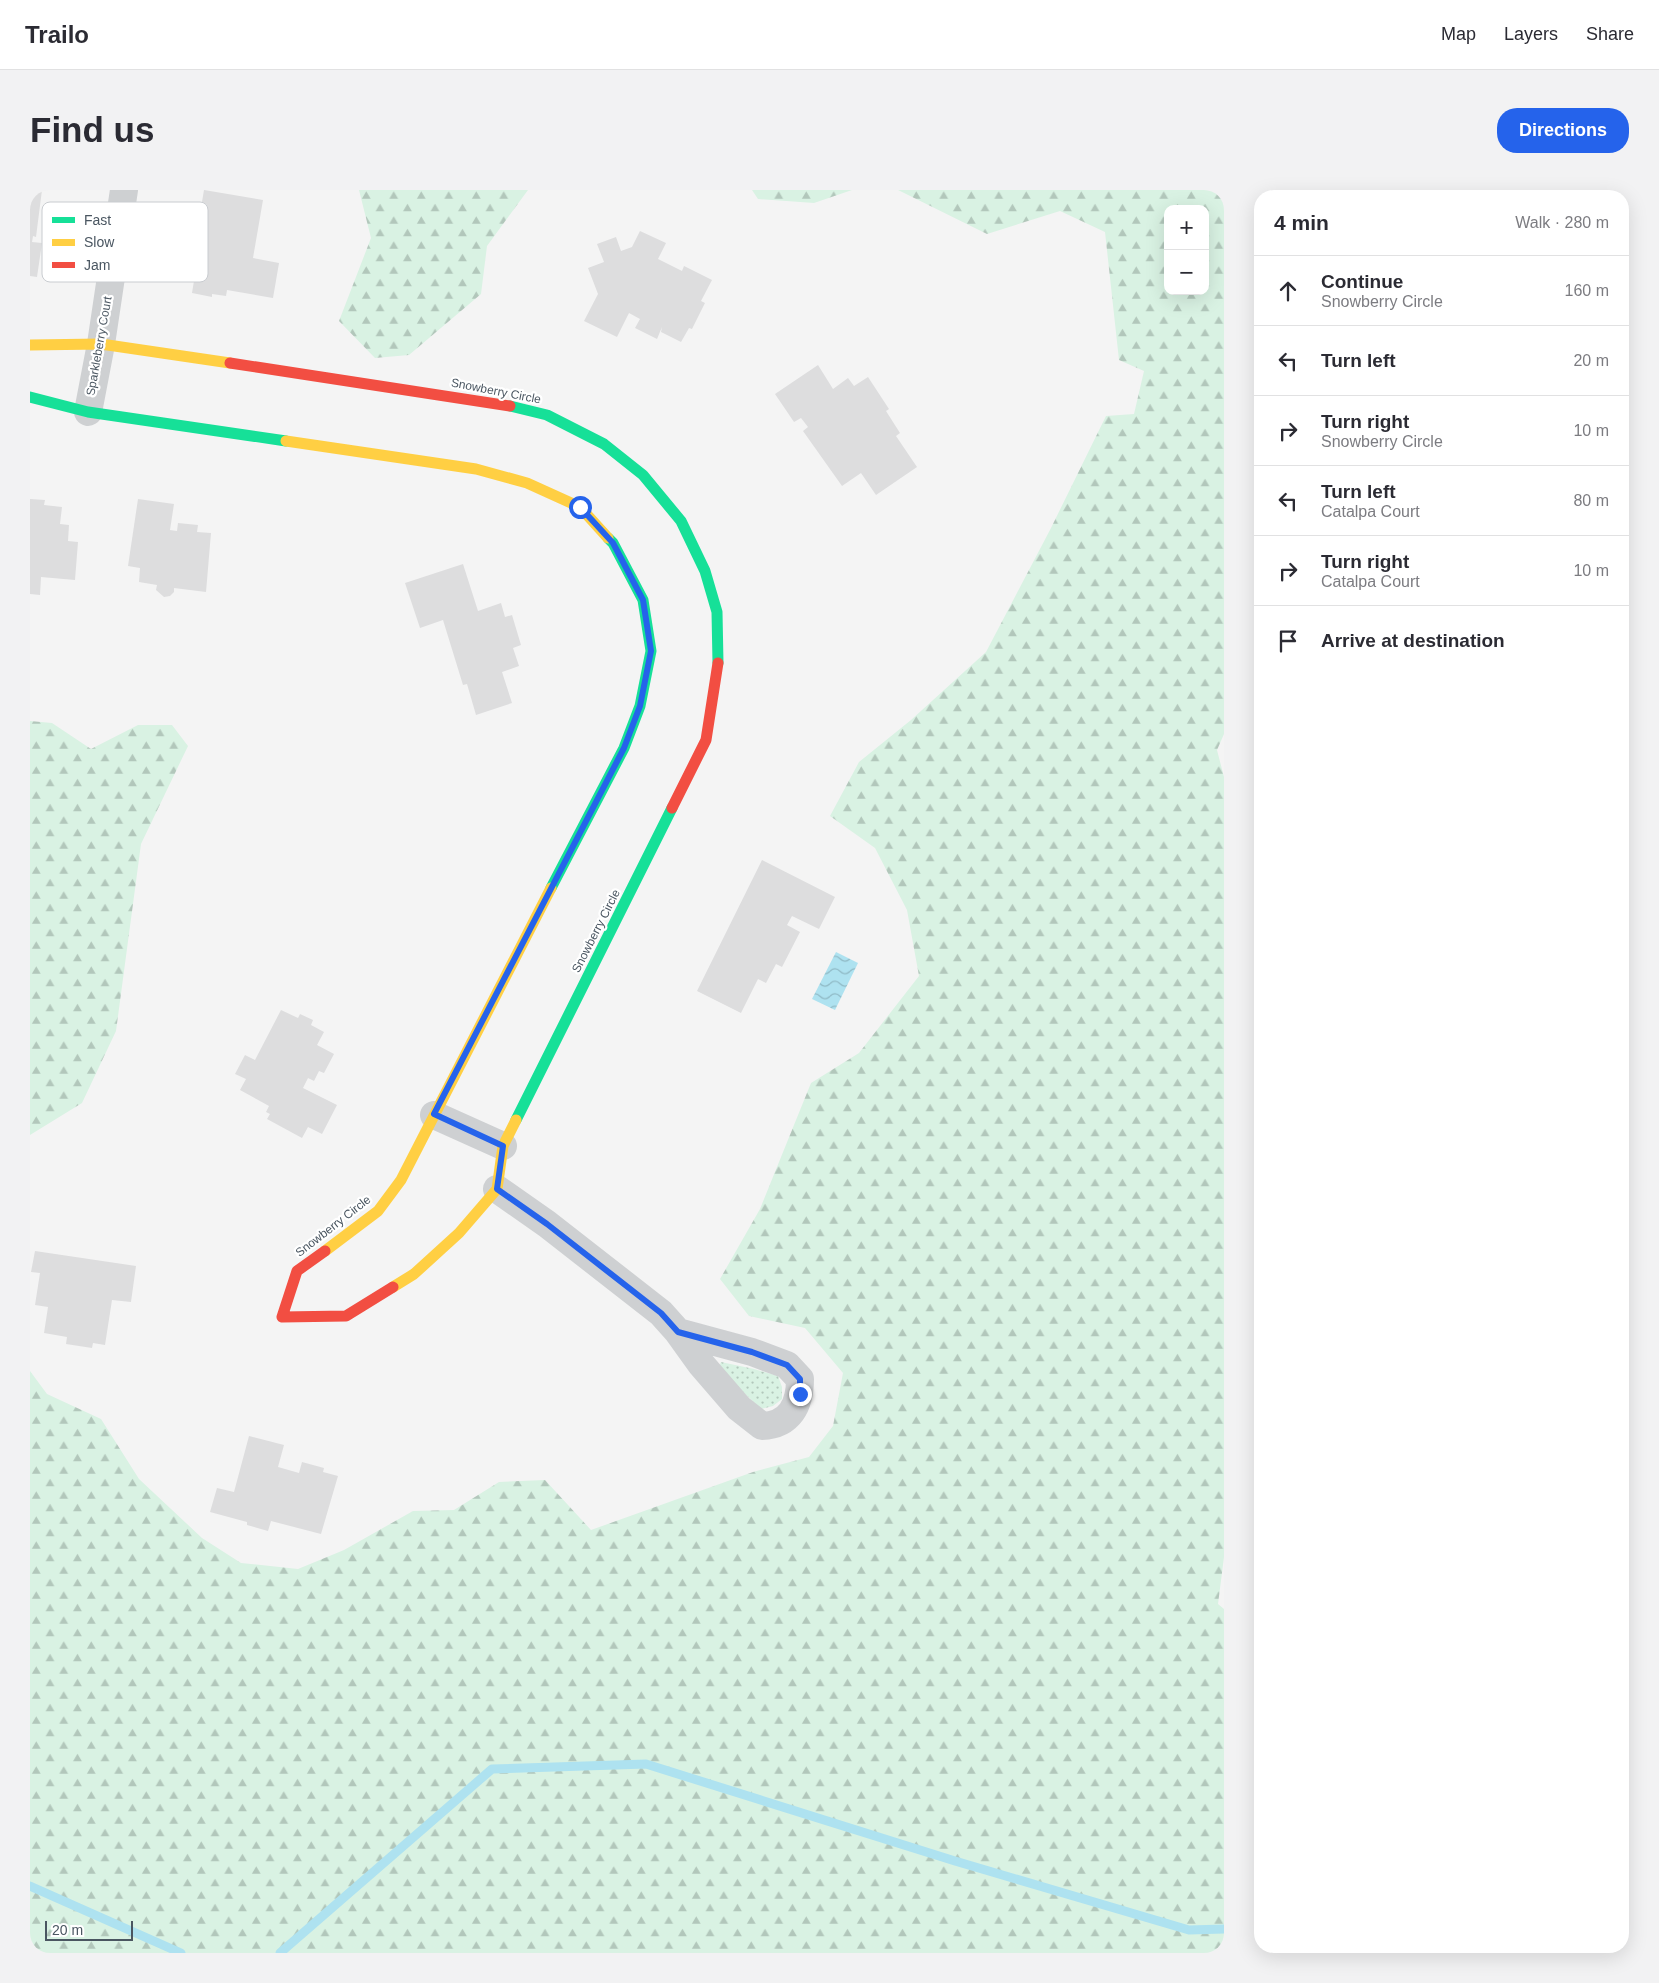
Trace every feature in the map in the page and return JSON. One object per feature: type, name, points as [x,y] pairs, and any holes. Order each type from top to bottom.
[{"type":"street","name":"Sparkleberry Court","points":[[88,412],[110,282]]},
{"type":"street","name":"Snowberry Circle","points":[[30,345],[101,344],[507,405],[547,415],[604,444],[643,475],[682,521],[705,571],[717,612],[718,665],[706,740],[503,1146],[497,1189],[459,1233],[414,1274],[346,1316],[282,1317],[297,1271],[378,1211],[401,1180],[624,748],[640,706],[651,651],[643,600],[613,543],[580,507],[527,483],[476,469],[88,412],[30,396]]},
{"type":"street","points":[[434,1114],[503,1146]]},
{"type":"street","points":[[497,1189],[547,1224],[661,1313],[678,1332]]},
{"type":"green space","points":[[359,190],[528,190],[487,246],[481,294],[409,355],[375,358],[339,321],[371,238]]},
{"type":"green space","points":[[752,190],[852,190],[814,203],[758,199]]},
{"type":"green space","points":[[898,190],[1224,190],[1224,734],[1217,750],[1224,777],[1224,1557],[1218,1604],[1224,1609],[1224,1953],[30,1953],[30,1371],[47,1394],[101,1419],[139,1479],[202,1538],[241,1563],[298,1569],[344,1550],[413,1511],[454,1510],[499,1482],[545,1480],[591,1530],[753,1472],[809,1457],[833,1426],[843,1373],[805,1328],[749,1316],[720,1279],[760,1209],[811,1083],[859,1053],[919,976],[907,910],[875,848],[830,816],[859,762],[911,720],[986,652],[1051,528],[1106,416],[1134,414],[1144,371],[1119,360],[1105,232],[1060,211],[987,234]]},
{"type":"green space","points":[[30,721],[52,723],[91,749],[138,725],[172,725],[188,746],[141,844],[116,1031],[82,1103],[30,1135]]},
{"type":"green space","points":[[721,1362],[778,1376],[782,1387],[782,1399],[773,1406],[761,1409],[723,1373],[719,1367]]},
{"type":"water","points":[[836,952],[858,963],[835,1010],[812,999]]},
{"type":"building","points":[[30,190],[42,190],[36,237],[33,236],[32,242],[42,243],[37,277],[30,276]]},
{"type":"building","points":[[204,190],[263,200],[253,258],[279,263],[273,298],[227,290],[226,296],[212,294],[212,297],[192,293],[194,282],[208,282],[208,202],[202,202]]},
{"type":"building","points":[[640,231],[666,243],[658,259],[682,271],[684,266],[712,280],[701,301],[705,303],[692,329],[689,328],[681,342],[661,332],[662,327],[657,339],[635,328],[640,319],[629,313],[617,337],[584,321],[598,294],[588,268],[604,262],[597,244],[616,237],[621,251],[632,247]]},
{"type":"building","points":[[818,365],[833,389],[848,378],[854,386],[868,377],[889,409],[886,411],[900,433],[896,436],[917,467],[876,495],[861,473],[842,486],[803,431],[808,427],[801,418],[794,422],[775,394]]},
{"type":"building","points":[[30,499],[45,500],[44,505],[62,507],[60,524],[69,525],[68,541],[78,542],[75,580],[41,577],[40,595],[30,594]]},
{"type":"building","points":[[138,499],[174,504],[170,530],[177,531],[178,523],[198,525],[197,532],[211,533],[206,592],[174,588],[174,592],[170,596],[164,597],[156,590],[157,585],[139,582],[140,568],[128,566]]},
{"type":"building","points":[[463,564],[478,611],[501,603],[505,617],[512,615],[521,645],[513,648],[519,666],[502,672],[512,703],[476,715],[467,684],[463,685],[443,620],[420,628],[405,583]]},
{"type":"building","points":[[762,860],[835,897],[819,929],[792,916],[787,925],[800,932],[782,967],[776,964],[766,983],[758,979],[741,1013],[697,991]]},
{"type":"building","points":[[281,1010],[298,1018],[300,1014],[313,1020],[311,1025],[324,1032],[317,1045],[334,1054],[324,1073],[319,1071],[314,1081],[308,1078],[303,1088],[337,1105],[322,1134],[308,1127],[302,1138],[267,1119],[270,1114],[266,1112],[269,1106],[240,1090],[246,1079],[235,1074],[245,1055],[255,1060]]},
{"type":"building","points":[[35,1251],[136,1266],[131,1302],[112,1300],[105,1345],[93,1343],[92,1348],[66,1344],[67,1337],[44,1333],[48,1307],[35,1305],[40,1273],[31,1272]]},
{"type":"building","points":[[249,1436],[284,1445],[278,1467],[299,1473],[302,1462],[324,1468],[323,1472],[338,1476],[321,1534],[271,1521],[268,1531],[247,1525],[247,1522],[210,1512],[217,1488],[234,1492]]},
{"type":"waterway","points":[[280,1953],[492,1769],[646,1764],[955,1861],[1189,1930],[1224,1929]]},
{"type":"waterway","points":[[30,1886],[181,1953]]},
{"type":"traffic: fast","points":[[30,397],[88,412],[286,441]]},
{"type":"traffic: fast","points":[[510,406],[547,415],[604,444],[643,475],[681,521],[705,571],[717,612],[718,663]]},
{"type":"traffic: fast","points":[[551,888],[624,748],[640,706],[651,651],[643,600],[613,543],[608,538]]},
{"type":"traffic: fast","points":[[516,1120],[672,808]]},
{"type":"traffic: slow","points":[[30,345],[101,344],[230,363]]},
{"type":"traffic: slow","points":[[286,441],[476,469],[527,483],[580,507],[608,538]]},
{"type":"traffic: slow","points":[[325,1251],[378,1211],[401,1180],[551,888]]},
{"type":"traffic: slow","points":[[393,1287],[414,1274],[459,1233],[497,1189],[503,1146],[516,1120]]},
{"type":"traffic: jam","points":[[230,363],[510,406]]},
{"type":"traffic: jam","points":[[672,808],[706,740],[718,663]]},
{"type":"traffic: jam","points":[[325,1251],[297,1271],[282,1317],[346,1316],[393,1287]]},
{"type":"route","points":[[580,507],[613,543],[643,600],[651,651],[640,706],[624,748],[434,1114],[503,1146],[497,1189],[547,1224],[661,1313],[678,1332],[752,1352],[787,1365],[800,1379],[800,1394]]}]
